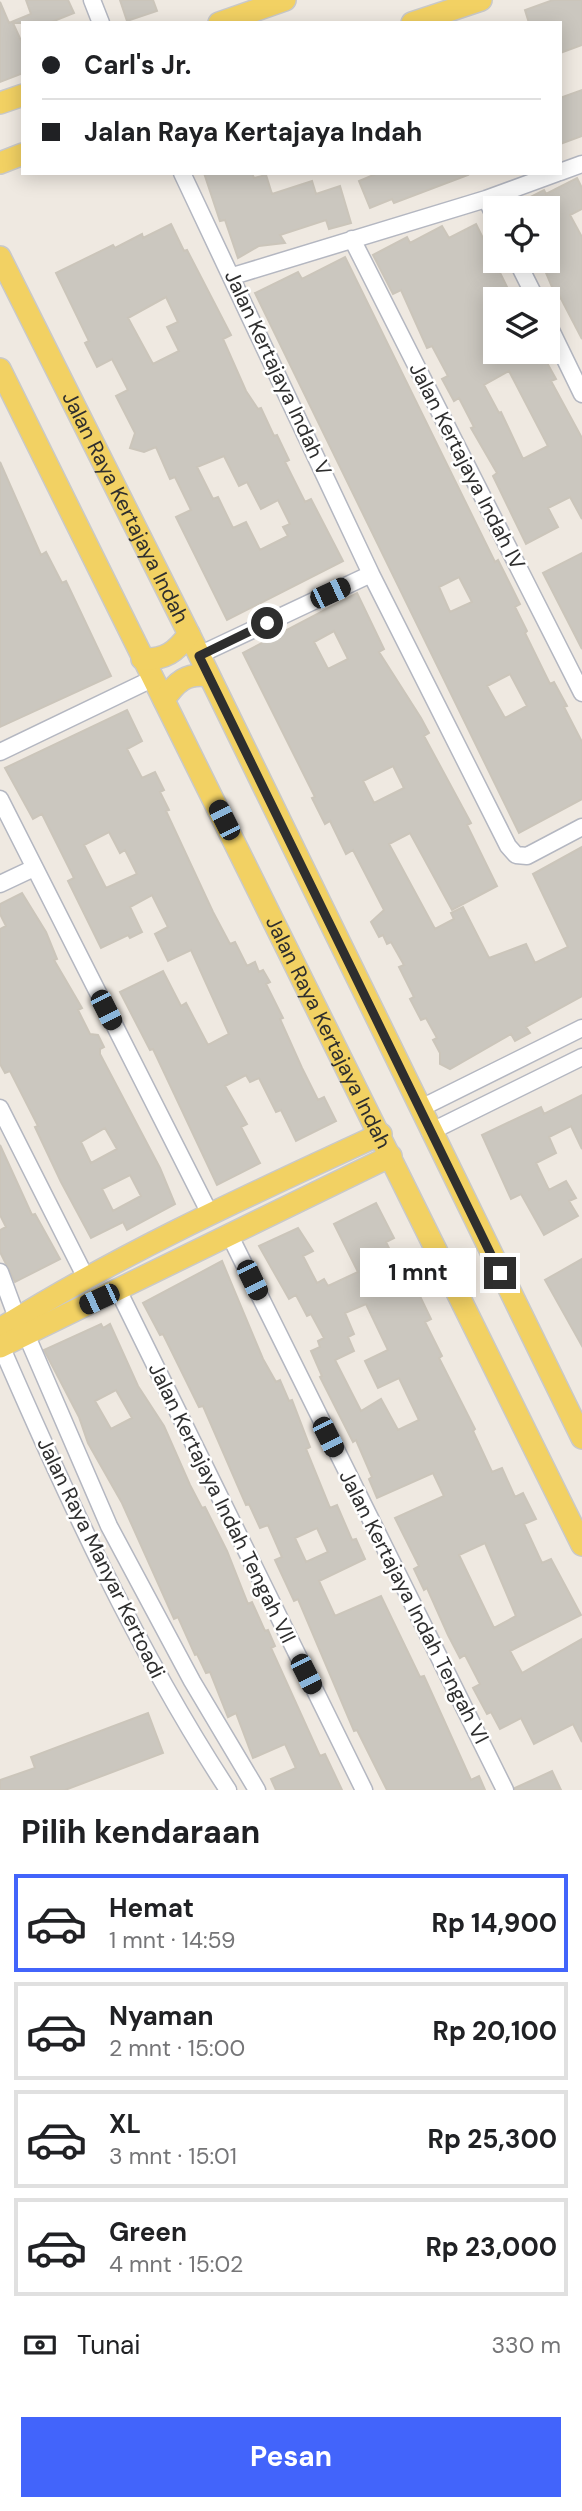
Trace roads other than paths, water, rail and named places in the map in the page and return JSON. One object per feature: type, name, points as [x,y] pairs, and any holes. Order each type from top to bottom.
[{"type":"main road","points":[[225,21],[285,0]]},
{"type":"main road","points":[[418,21],[481,0]]},
{"type":"main road","points":[[0,103],[21,95]]},
{"type":"main road","points":[[0,163],[21,155]]},
{"type":"main road","name":"Jalan Raya Kertajaya Indah","points":[[0,257],[189,634],[430,1132],[582,1437]]},
{"type":"main road","name":"Jalan Raya Kertajaya Indah","points":[[0,369],[142,659],[381,1134],[582,1545]]},
{"type":"main road","points":[[142,659],[156,660],[168,656],[179,648],[189,634]]},
{"type":"main road","points":[[164,700],[184,678],[196,674],[209,676]]},
{"type":"main road","points":[[10,1334],[56,1307],[86,1278],[210,1214],[381,1134]]},
{"type":"main road","points":[[56,1307],[118,1290],[391,1156]]},
{"type":"main road","points":[[325,1160],[337,1183]]},
{"type":"street","points":[[92,0],[100,21]]},
{"type":"street","points":[[562,172],[582,164]]},
{"type":"street","name":"Jalan Kertajaya Indah V","points":[[183,175],[233,276],[371,574],[508,846],[516,855],[527,856],[582,827]]},
{"type":"street","points":[[492,196],[552,175]]},
{"type":"street","points":[[233,276],[483,199]]},
{"type":"street","name":"Jalan Kertajaya Indah IV","points":[[352,239],[582,693]]},
{"type":"street","points":[[560,343],[576,368],[582,394]]},
{"type":"street","points":[[199,656],[371,574]]},
{"type":"street","points":[[0,752],[152,679]]},
{"type":"street","points":[[0,799],[210,1214]]},
{"type":"street","points":[[0,884],[34,868]]},
{"type":"street","points":[[419,1109],[582,1028]]},
{"type":"street","points":[[430,1132],[582,1057]]},
{"type":"street","points":[[0,1108],[86,1278]]},
{"type":"street","name":"Jalan Kertajaya Indah Tengah VI","points":[[230,1236],[505,1790]]},
{"type":"street","points":[[0,1272],[10,1334]]},
{"type":"street","name":"Jalan Kertajaya Indah Tengah VII","points":[[118,1290],[364,1790]]},
{"type":"street","name":"Jalan Raya Manyar Kertoadi","points":[[10,1334],[222,1758],[228,1790]]},
{"type":"street","name":"Jalan Raya Manyar Kertoadi","points":[[10,1334],[91,1544],[168,1693],[222,1758],[257,1790]]}]
